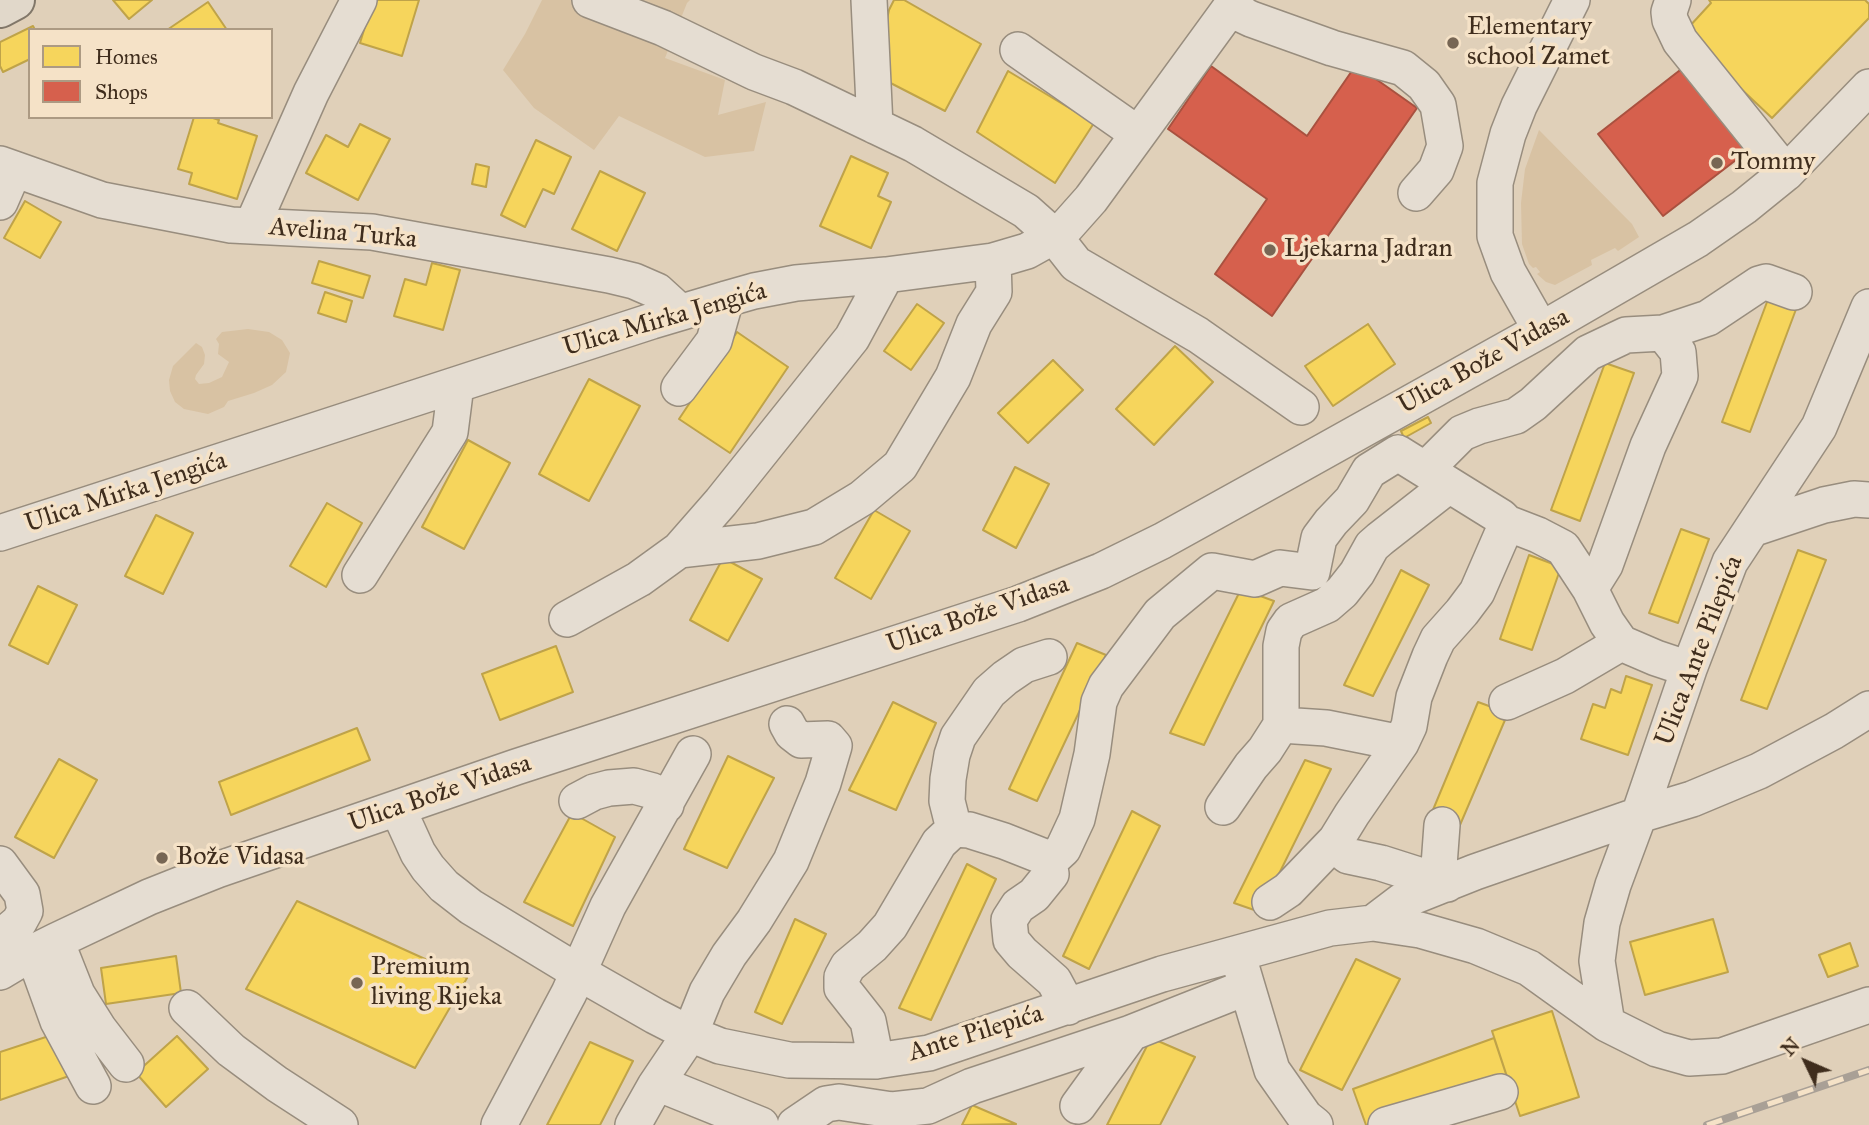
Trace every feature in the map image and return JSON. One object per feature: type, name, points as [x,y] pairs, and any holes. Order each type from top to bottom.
[{"type":"main road","points":[[0,8],[15,0]]},
{"type":"street","points":[[252,226],[311,93],[359,0]]},
{"type":"street","points":[[590,0],[794,87],[912,144],[1026,211],[1054,236],[1076,264],[1198,335],[1301,407]]},
{"type":"street","points":[[869,0],[875,126]]},
{"type":"street","points":[[1541,330],[1508,272],[1494,236],[1495,183],[1508,134],[1519,106],[1572,0]]},
{"type":"street","points":[[1673,0],[1669,12],[1670,20],[1680,41],[1786,173]]},
{"type":"street","points":[[1233,4],[1251,19],[1332,48],[1403,68],[1424,85],[1438,105],[1445,146],[1436,170],[1416,193]]},
{"type":"street","name":"Ulica Mirka Jengića","points":[[0,533],[726,299],[796,283],[993,261],[1027,251],[1067,226],[1091,199],[1233,4]]},
{"type":"street","points":[[1018,50],[1138,134]]},
{"type":"street","name":"Ulica Bože Vidasa","points":[[0,972],[149,897],[216,870],[516,767],[1018,604],[1101,571],[1162,541],[1541,330],[1698,239],[1786,173],[1869,87]]},
{"type":"street","points":[[0,202],[7,167]]},
{"type":"street","name":"Avelina Turka","points":[[7,167],[102,200],[231,225],[372,232],[609,275],[634,281],[657,291],[680,312]]},
{"type":"street","points":[[680,550],[758,541],[814,527],[862,498],[900,466],[953,377],[974,324],[993,292],[993,261]]},
{"type":"street","points":[[567,619],[639,579],[680,550],[852,338],[886,275]]},
{"type":"street","points":[[1223,807],[1282,725],[1281,646],[1284,631],[1291,621],[1329,603],[1342,592],[1357,573],[1372,546],[1438,477],[1444,449],[1462,433],[1516,416],[1534,404],[1588,354],[1626,335],[1663,333],[1708,318],[1766,282],[1794,292]]},
{"type":"street","points":[[679,388],[714,341],[726,299]]},
{"type":"street","name":"Ulica Ante Pilepića","points":[[1607,1024],[1597,961],[1602,923],[1689,669],[1730,562],[1819,427],[1869,307]]},
{"type":"street","points":[[1590,589],[1605,565],[1648,446],[1680,376],[1678,352],[1663,333]]},
{"type":"street","points":[[360,575],[450,432],[456,385]]},
{"type":"street","points":[[1329,603],[1312,572],[1319,538],[1352,500],[1369,471],[1398,453],[1507,523],[1563,548],[1621,643],[1689,669]]},
{"type":"street","points":[[1752,529],[1824,505],[1854,499],[1869,500]]},
{"type":"street","points":[[1270,902],[1288,890],[1336,840],[1401,743],[1409,726],[1414,696],[1438,639],[1476,592],[1507,523]]},
{"type":"street","points":[[1049,862],[1063,849],[1077,819],[1092,754],[1099,702],[1106,686],[1160,614],[1212,570],[1255,579],[1280,568],[1312,572]]},
{"type":"street","points":[[1507,702],[1565,676],[1621,643]]},
{"type":"street","points":[[954,829],[947,801],[947,779],[958,737],[989,692],[1024,665],[1049,657]]},
{"type":"street","points":[[1373,923],[1402,901],[1443,882],[1692,799],[1759,771],[1869,709]]},
{"type":"street","points":[[633,1125],[690,1034],[706,992],[791,861],[823,783],[834,746],[828,739],[801,740],[792,733],[787,724]]},
{"type":"street","points":[[1282,725],[1326,728],[1401,743]]},
{"type":"street","points":[[499,1125],[578,972],[608,906],[693,754]]},
{"type":"street","points":[[577,801],[609,788],[634,786],[653,791],[666,805]]},
{"type":"street","name":"Ante Pilepića","points":[[398,808],[418,853],[428,868],[444,887],[471,907],[578,972],[690,1034],[719,1046],[789,1060],[876,1061],[929,1053],[1162,974],[1330,928],[1373,923],[1420,930],[1476,946],[1529,968],[1607,1024]]},
{"type":"street","points":[[1442,825],[1443,882]]},
{"type":"street","points":[[876,1061],[868,1021],[842,988],[842,977],[848,966],[890,926],[939,843],[954,829],[969,830],[1004,841],[1042,856],[1049,862],[1051,874],[1034,895],[1017,905],[1009,920],[1011,940],[1021,953],[1054,981],[1068,1007]]},
{"type":"street","points":[[1336,840],[1339,849],[1348,856],[1443,882]]},
{"type":"street","points":[[0,864],[22,894],[25,911],[19,922],[0,938]]},
{"type":"street","points":[[45,947],[99,1029],[126,1064]]},
{"type":"street","points":[[45,947],[58,1021],[93,1086]]},
{"type":"street","points":[[1237,953],[1272,1070],[1305,1117],[1315,1125]]},
{"type":"street","points":[[795,1125],[826,1104],[839,1102],[925,1116],[972,1086],[1131,1032],[1247,987]]},
{"type":"street","points":[[1607,1024],[1657,1049],[1689,1058],[1722,1056],[1869,1005]]},
{"type":"street","points":[[187,1008],[231,1050],[340,1125]]},
{"type":"street","points":[[1078,1106],[1131,1032]]},
{"type":"street","points":[[657,1083],[761,1125]]},
{"type":"street","points":[[1386,1125],[1500,1092]]},
{"type":"shaded area","points":[[542,0],[690,0],[665,58],[725,80],[718,115],[766,102],[754,151],[705,157],[619,116],[594,150],[534,108],[503,70]]},
{"type":"shaded area","points":[[1539,130],[1632,224],[1639,237],[1618,251],[1615,248],[1591,260],[1592,265],[1555,285],[1546,282],[1537,274],[1540,272],[1529,264],[1522,244],[1521,203],[1525,169]]},
{"type":"shaded area","points":[[248,329],[269,332],[282,340],[290,353],[286,372],[272,385],[228,401],[224,407],[208,414],[184,409],[175,402],[169,380],[173,366],[196,343],[202,347],[205,355],[204,364],[195,379],[199,384],[209,383],[222,377],[229,362],[218,354],[219,344],[216,339],[222,332]]},
{"type":"building: Homes","points":[[113,0],[152,0],[129,19]]},
{"type":"building: Homes","points":[[373,0],[419,0],[402,56],[360,43]]},
{"type":"building: Homes","points":[[894,0],[904,0],[981,44],[945,111],[875,75],[889,10]]},
{"type":"building: Homes","points":[[1709,0],[1865,0],[1869,4],[1869,18],[1772,118],[1703,53],[1688,28],[1711,3]]},
{"type":"building: Homes","points":[[208,2],[226,28],[170,28]]},
{"type":"building: Homes","points":[[28,28],[28,60],[3,72],[0,66],[0,42]]},
{"type":"building: Homes","points":[[1008,71],[1094,123],[1055,183],[977,132]]},
{"type":"building: Homes","points":[[193,119],[216,119],[219,120],[218,123],[257,136],[237,199],[189,184],[192,173],[178,169]]},
{"type":"building: Homes","points":[[360,124],[390,139],[358,200],[306,173],[326,135],[348,147]]},
{"type":"building: Homes","points":[[536,140],[571,157],[554,194],[543,189],[525,227],[501,215]]},
{"type":"building: Homes","points":[[851,156],[888,173],[878,196],[891,202],[871,248],[820,226]]},
{"type":"building: Homes","points":[[476,164],[489,167],[486,187],[472,184]]},
{"type":"building: Homes","points":[[600,171],[645,193],[617,251],[572,229]]},
{"type":"building: Homes","points":[[25,201],[61,222],[40,258],[4,238]]},
{"type":"building: Homes","points":[[319,261],[370,276],[363,298],[312,283]]},
{"type":"building: Homes","points":[[432,263],[460,270],[443,330],[394,316],[405,279],[426,285]]},
{"type":"building: Homes","points":[[325,292],[352,301],[346,322],[318,313]]},
{"type":"building: Homes","points":[[1770,294],[1798,304],[1750,432],[1722,422]]},
{"type":"building: Homes","points":[[917,304],[944,323],[911,370],[884,351]]},
{"type":"building: Homes","points":[[1368,324],[1395,364],[1333,406],[1305,366]]},
{"type":"building: Homes","points":[[737,332],[788,367],[730,453],[679,419]]},
{"type":"building: Homes","points":[[1175,346],[1213,382],[1154,445],[1116,409]]},
{"type":"building: Homes","points":[[1053,360],[1083,390],[1028,443],[998,413]]},
{"type":"building: Homes","points":[[1605,363],[1634,373],[1580,521],[1551,510]]},
{"type":"building: Homes","points":[[589,379],[640,406],[589,501],[539,474]]},
{"type":"building: Homes","points":[[1428,417],[1431,423],[1404,438],[1401,431]]},
{"type":"building: Homes","points":[[468,440],[510,463],[464,549],[422,527]]},
{"type":"building: Homes","points":[[1015,467],[1049,484],[1016,548],[983,530]]},
{"type":"building: Homes","points":[[327,503],[362,523],[326,587],[290,566]]},
{"type":"building: Homes","points":[[874,510],[910,531],[871,599],[835,578]]},
{"type":"building: Homes","points":[[156,515],[193,533],[163,594],[125,576]]},
{"type":"building: Homes","points":[[1681,529],[1709,539],[1678,623],[1649,613]]},
{"type":"building: Homes","points":[[1798,550],[1826,560],[1767,709],[1741,700]]},
{"type":"building: Homes","points":[[1529,555],[1561,567],[1532,650],[1500,639]]},
{"type":"building: Homes","points":[[723,558],[762,579],[728,641],[690,620]]},
{"type":"building: Homes","points":[[1401,570],[1429,585],[1373,696],[1344,685]]},
{"type":"building: Homes","points":[[38,586],[77,605],[48,664],[9,645]]},
{"type":"building: Homes","points":[[1241,589],[1274,601],[1204,745],[1170,733]]},
{"type":"building: Homes","points":[[1077,643],[1106,655],[1037,801],[1009,789]]},
{"type":"building: Homes","points":[[556,646],[573,692],[500,720],[482,674]]},
{"type":"building: Homes","points":[[1626,676],[1652,685],[1628,755],[1581,739],[1593,704],[1605,708],[1611,689],[1621,693]]},
{"type":"building: Homes","points":[[893,702],[936,723],[896,810],[849,790]]},
{"type":"building: Homes","points":[[1478,702],[1508,713],[1460,825],[1430,817]]},
{"type":"building: Homes","points":[[357,728],[370,760],[231,815],[219,782]]},
{"type":"building: Homes","points":[[728,756],[774,778],[727,868],[684,849]]},
{"type":"building: Homes","points":[[59,759],[97,780],[54,858],[15,837]]},
{"type":"building: Homes","points":[[1305,760],[1331,769],[1260,912],[1234,903]]},
{"type":"building: Homes","points":[[1132,811],[1160,826],[1089,969],[1063,956]]},
{"type":"building: Homes","points":[[572,813],[615,837],[573,926],[524,902]]},
{"type":"building: Homes","points":[[967,864],[996,879],[931,1020],[899,1008]]},
{"type":"building: Homes","name":"Premium living Rijeka","points":[[297,901],[467,978],[415,1068],[246,989]]},
{"type":"building: Homes","points":[[795,919],[826,934],[782,1024],[755,1012]]},
{"type":"building: Homes","points":[[1713,919],[1728,972],[1645,995],[1630,942]]},
{"type":"building: Homes","points":[[1850,943],[1858,966],[1828,977],[1819,955]]},
{"type":"building: Homes","points":[[176,956],[181,993],[106,1004],[101,968]]},
{"type":"building: Homes","points":[[1356,959],[1400,979],[1342,1090],[1300,1070]]},
{"type":"building: Homes","points":[[1552,1011],[1579,1097],[1520,1116],[1492,1031]]},
{"type":"building: Homes","points":[[55,1034],[69,1076],[0,1100],[0,1052]]},
{"type":"building: Homes","points":[[177,1036],[208,1069],[166,1107],[136,1073]]},
{"type":"building: Homes","points":[[1151,1038],[1195,1057],[1160,1125],[1107,1125]]},
{"type":"building: Homes","points":[[1494,1038],[1507,1077],[1366,1125],[1353,1089]]},
{"type":"building: Homes","points":[[590,1042],[633,1061],[600,1125],[547,1125]]},
{"type":"building: Homes","points":[[972,1105],[1016,1124],[962,1125]]},
{"type":"building: Shops","points":[[1356,65],[1417,108],[1272,316],[1215,274],[1267,199],[1168,129],[1211,66],[1307,136]]},
{"type":"building: Shops","points":[[1684,67],[1749,150],[1663,216],[1598,134]]},
{"type":"railway","points":[[1707,1125],[1869,1070]]},
{"type":"place","name":"Elementary school Zamet","points":[[1453,43]]},
{"type":"place","name":"Tommy","points":[[1717,163]]},
{"type":"place","name":"Ljekarna Jadran","points":[[1270,250]]},
{"type":"place","name":"Bože Vidasa","points":[[162,858]]},
{"type":"place","name":"Premium living Rijeka","points":[[357,983]]}]
